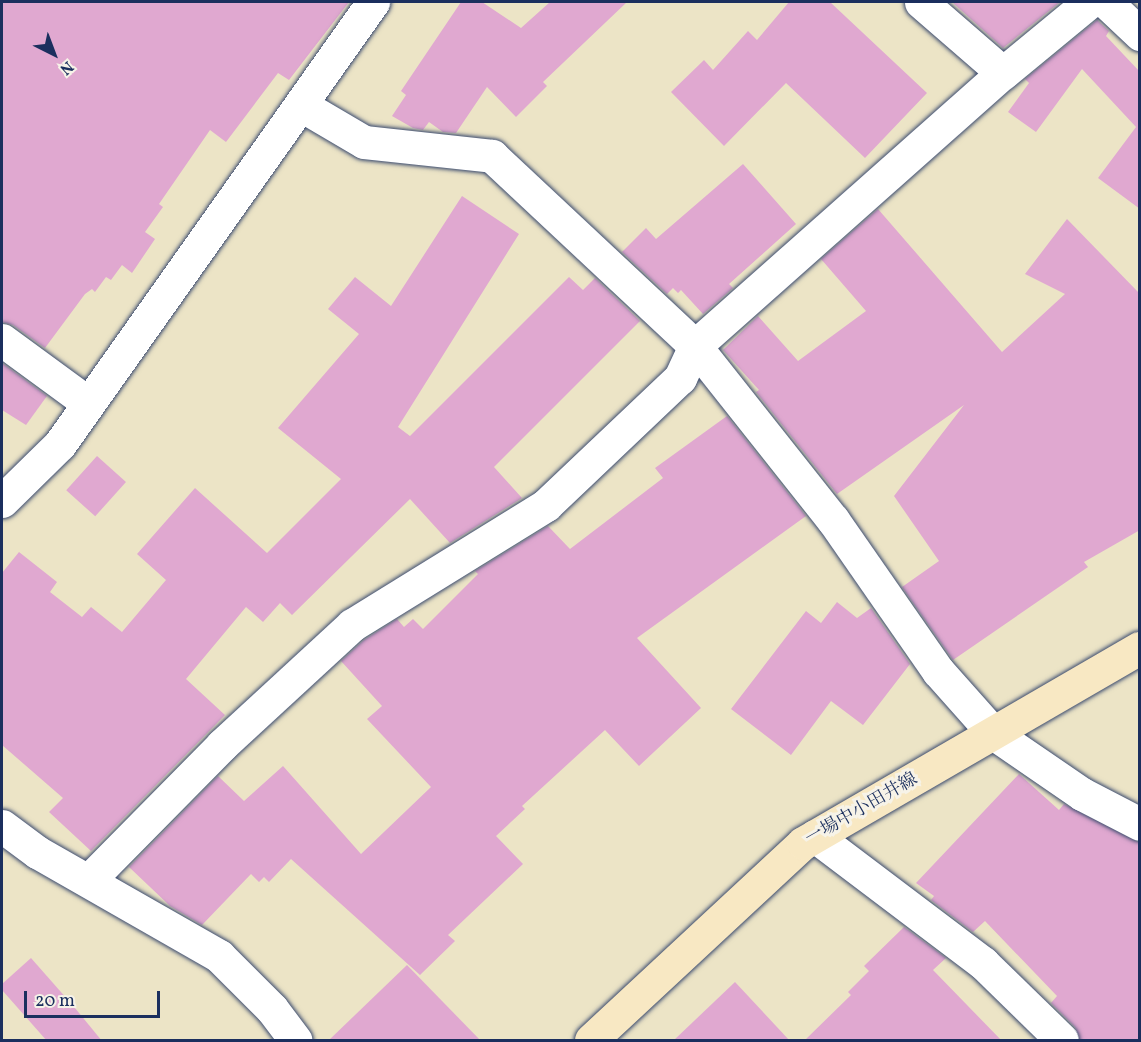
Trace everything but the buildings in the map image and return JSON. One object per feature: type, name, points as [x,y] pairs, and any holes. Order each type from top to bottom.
[{"type":"main road","name":"一場中小田井線","points":[[591,1041],[803,843],[1140,648]]},
{"type":"street","points":[[2,501],[60,444],[373,2]]},
{"type":"street","points":[[921,2],[1003,73]]},
{"type":"street","points":[[88,880],[222,745],[352,626],[546,505],[680,378],[695,346],[1003,73],[1089,2]]},
{"type":"street","points":[[1107,2],[1140,34]]},
{"type":"street","points":[[301,105],[364,142],[492,156],[695,346],[833,520],[939,671],[993,733],[1082,794],[1140,824]]},
{"type":"street","points":[[2,340],[88,403]]},
{"type":"street","points":[[2,826],[37,852],[219,956],[272,1009],[295,1041]]},
{"type":"street","points":[[815,836],[983,963],[1062,1041]]}]
